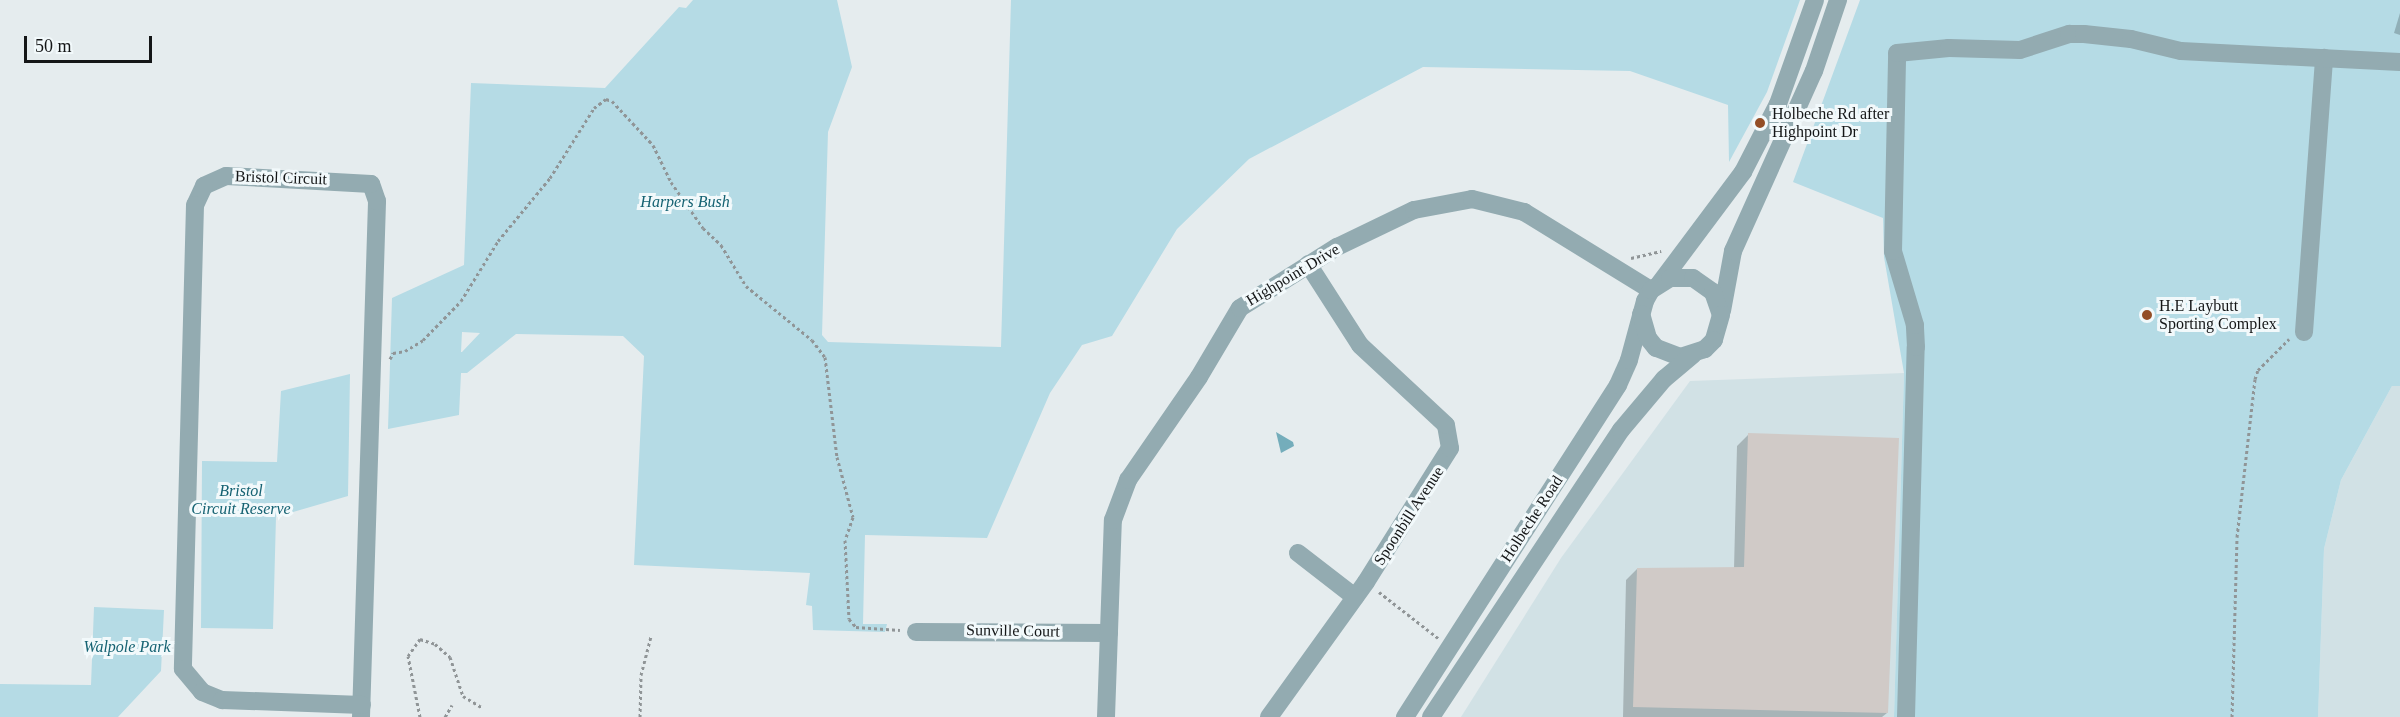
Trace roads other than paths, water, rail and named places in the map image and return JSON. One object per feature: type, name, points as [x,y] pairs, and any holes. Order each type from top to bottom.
[{"type":"street","points":[[1815,0],[1778,104],[1743,172],[1656,287],[1641,314],[1648,338],[1656,348],[1680,357],[1693,355],[1714,340],[1733,251],[1814,71],[1838,0]]},
{"type":"street","points":[[1906,717],[1916,347],[1915,325],[1893,252],[1897,52],[1949,48],[2020,50],[2069,34],[2084,34],[2131,39],[2181,51],[2400,62]]},
{"type":"street","points":[[2304,332],[2324,57]]},
{"type":"street","name":"Bristol Circuit","points":[[226,176],[371,184],[376,201],[361,711],[222,700],[202,692],[183,669],[195,205],[204,186],[226,176]]},
{"type":"street","name":"Highpoint Drive","points":[[1106,717],[1113,520],[1128,480],[1199,377],[1240,308],[1308,264],[1414,210],[1472,199],[1524,212],[1656,287]]},
{"type":"street","name":"Spoonbill Avenue","points":[[1269,717],[1360,590],[1446,459],[1450,436],[1437,415],[1360,345],[1308,264]]},
{"type":"street","points":[[1656,287],[1681,277],[1704,284],[1716,298],[1721,315]]},
{"type":"street","name":"Holbeche Road","points":[[1405,717],[1618,385],[1641,314]]},
{"type":"street","name":"Holbeche Road","points":[[1431,717],[1621,430],[1665,380],[1693,355]]},
{"type":"street","points":[[1298,553],[1360,590]]},
{"type":"street","name":"Sunville Court","points":[[916,632],[1110,633]]},
{"type":"place","name":"Holbeche Rd after Highpoint Dr","points":[[1760,123]]},
{"type":"place","name":"H.E Laybutt Sporting Complex","points":[[2147,315]]},
{"type":"park label","name":"Harpers Bush","points":[[685,202]]},
{"type":"park label","name":"Bristol Circuit Reserve","points":[[241,500]]},
{"type":"park label","name":"Walpole Park","points":[[127,647]]}]
